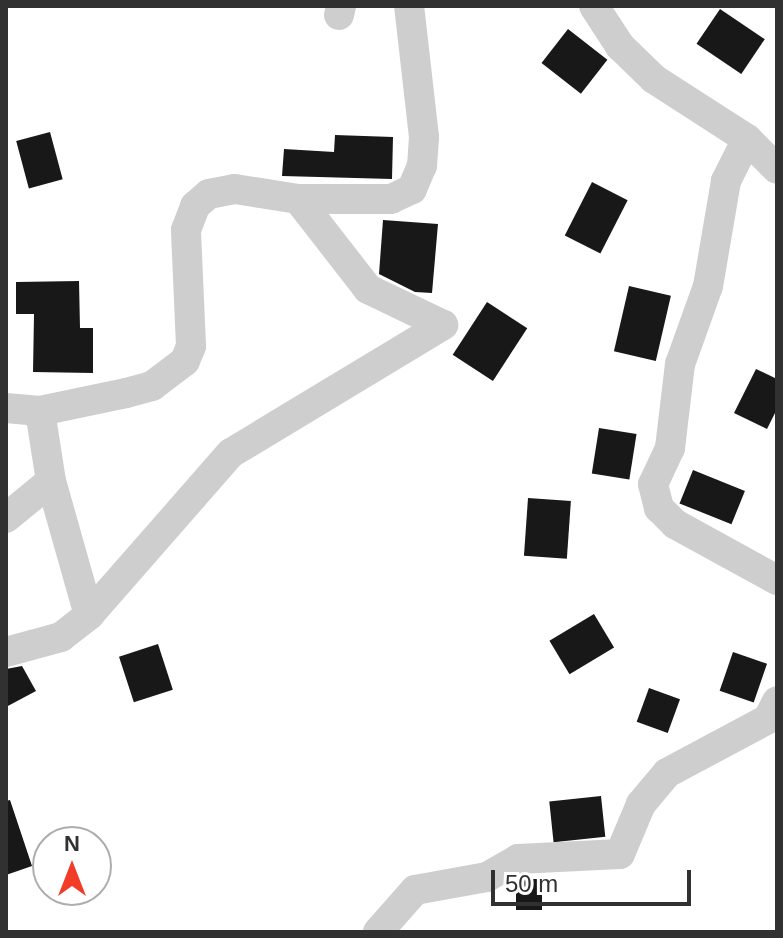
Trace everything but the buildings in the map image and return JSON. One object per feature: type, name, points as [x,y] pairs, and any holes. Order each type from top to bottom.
[{"type":"street","points":[[6,408],[40,411],[152,386],[185,361],[191,346],[186,230],[195,206],[209,194],[235,189],[298,199],[391,199],[412,189],[422,166],[424,137],[409,6]]},
{"type":"street","points":[[594,6],[620,46],[654,79],[747,139],[777,169]]},
{"type":"street","points":[[747,139],[726,181],[708,286],[680,364],[670,448],[653,484],[659,508],[675,524],[777,580]]},
{"type":"street","points":[[6,652],[61,637],[89,615],[231,453],[443,325],[368,289],[298,199]]},
{"type":"street","points":[[40,411],[51,481],[89,615]]},
{"type":"street","points":[[6,518],[51,481]]},
{"type":"street","points":[[378,932],[415,890],[487,877],[518,859],[620,854],[641,804],[667,773],[768,719],[777,701]]}]
